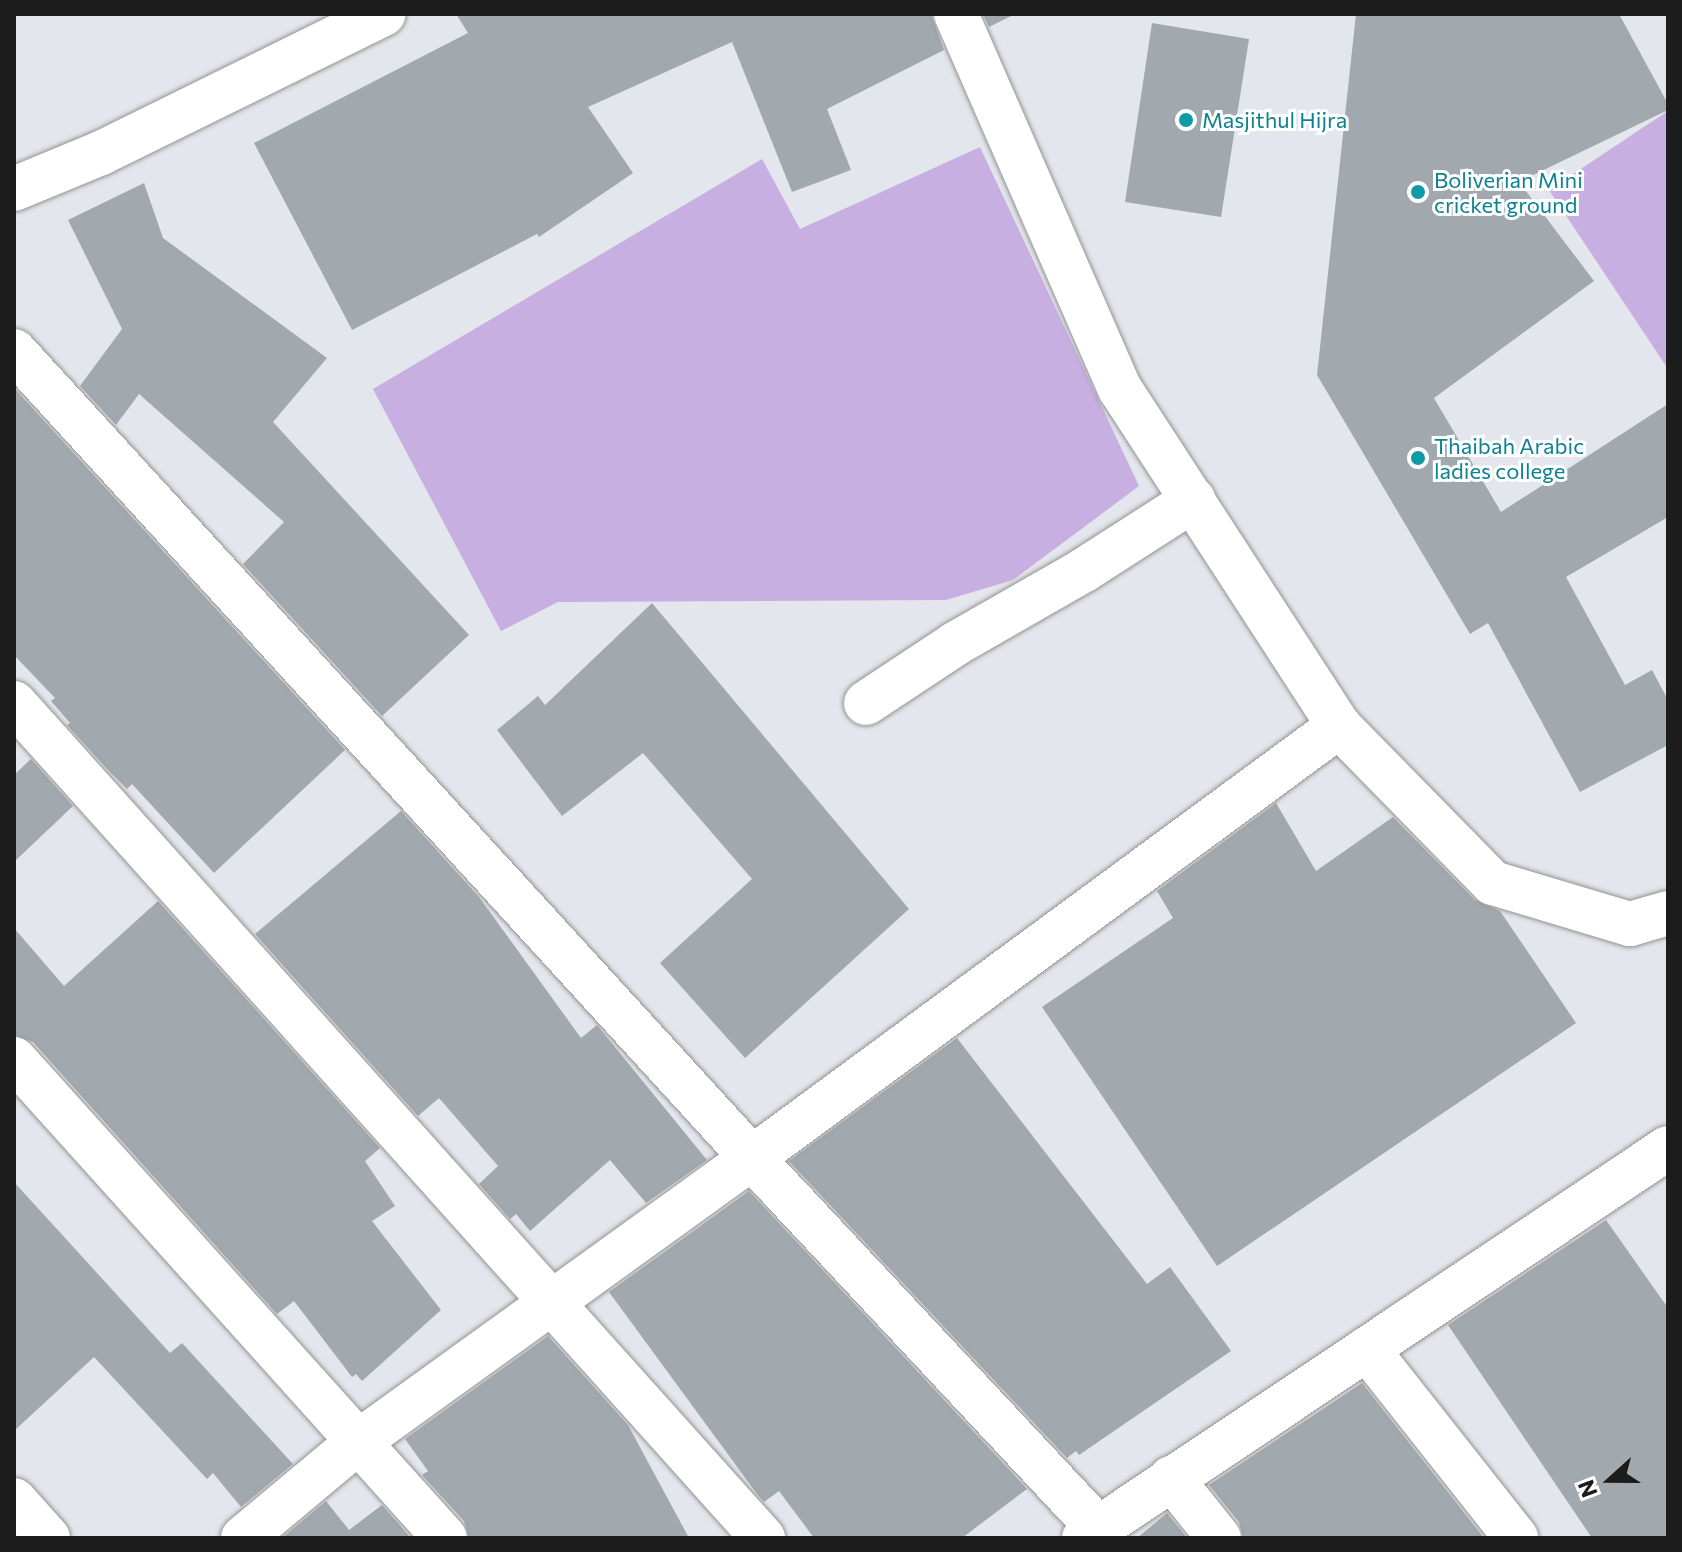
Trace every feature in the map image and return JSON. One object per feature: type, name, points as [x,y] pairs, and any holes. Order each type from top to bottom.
[{"type":"street","points":[[14,189],[101,153],[384,14]]},
{"type":"street","points":[[956,14],[1120,389],[1339,726],[1493,883],[1630,924],[1668,913]]},
{"type":"street","points":[[14,351],[1091,1533],[1668,1148]]},
{"type":"street","points":[[866,703],[955,644],[1084,570],[1193,500]]},
{"type":"street","points":[[14,703],[763,1538]]},
{"type":"street","points":[[243,1538],[358,1442],[752,1158],[1339,726]]},
{"type":"street","points":[[14,1059],[445,1538]]},
{"type":"street","points":[[1367,1349],[1516,1538]]},
{"type":"street","points":[[1171,1478],[1219,1538]]},
{"type":"street","points":[[14,1500],[48,1538]]},
{"type":"shaded area","points":[[1668,111],[1668,369],[1549,190]]},
{"type":"shaded area","points":[[980,147],[1139,486],[1013,580],[946,600],[558,602],[501,631],[373,389],[762,159],[800,229]]},
{"type":"building","points":[[456,14],[931,14],[944,50],[827,109],[851,170],[792,192],[732,42],[588,107],[633,173],[539,237],[537,234],[352,330],[254,143],[468,33]]},
{"type":"building","points":[[983,14],[1015,14],[989,27]]},
{"type":"building","points":[[1356,14],[1619,14],[1668,104],[1668,110],[1519,182],[1594,281],[1434,398],[1501,512],[1668,404],[1668,517],[1566,577],[1625,685],[1652,670],[1668,700],[1668,745],[1580,792],[1488,623],[1470,634],[1317,375]]},
{"type":"building","name":"Masjithul Hijra","points":[[1152,23],[1249,39],[1221,217],[1125,202]]},
{"type":"building","points":[[144,183],[163,238],[327,358],[273,422],[469,635],[382,716],[243,564],[284,522],[139,394],[116,425],[80,386],[122,329],[68,220]]},
{"type":"building","points":[[14,388],[345,750],[214,873],[132,784],[127,789],[109,771],[67,725],[70,723],[51,701],[55,698],[14,655]]},
{"type":"building","points":[[652,603],[909,909],[745,1058],[660,963],[752,879],[643,753],[562,816],[497,730],[538,696],[545,705]]},
{"type":"building","points":[[31,759],[73,806],[14,862],[14,775]]},
{"type":"building","points":[[1276,803],[1316,871],[1393,817],[1475,900],[1500,911],[1576,1023],[1217,1266],[1042,1007],[1173,918],[1157,891]]},
{"type":"building","points":[[401,811],[479,897],[581,1038],[597,1025],[707,1160],[646,1203],[610,1160],[530,1231],[516,1214],[510,1219],[479,1184],[498,1166],[439,1098],[418,1116],[255,934]]},
{"type":"building","points":[[158,901],[380,1148],[365,1161],[395,1206],[372,1221],[441,1310],[362,1381],[356,1374],[352,1377],[294,1301],[277,1314],[33,1042],[14,1035],[14,928],[64,986]]},
{"type":"building","points":[[957,1038],[1147,1284],[1170,1267],[1231,1351],[1079,1455],[1076,1451],[1067,1458],[789,1161]]},
{"type":"building","points":[[14,1182],[170,1353],[182,1343],[293,1464],[241,1507],[213,1473],[207,1479],[94,1357],[14,1431]]},
{"type":"building","points":[[749,1191],[1027,1489],[962,1538],[814,1538],[779,1491],[764,1502],[609,1292]]},
{"type":"building","points":[[1606,1220],[1668,1308],[1668,1538],[1592,1538],[1448,1325]]},
{"type":"building","points":[[548,1336],[628,1425],[689,1538],[469,1538],[464,1521],[422,1475],[428,1471],[405,1439]]},
{"type":"building","points":[[1362,1383],[1484,1538],[1243,1538],[1239,1522],[1209,1485]]},
{"type":"building","points":[[326,1501],[349,1530],[382,1505],[411,1538],[282,1538]]},
{"type":"building","points":[[1167,1513],[1187,1538],[1137,1538]]},
{"type":"place","name":"Masjithul Hijra","points":[[1186,120]]},
{"type":"place","name":"Boliverian Mini cricket ground","points":[[1418,192]]},
{"type":"place","name":"Thaibah Arabic ladies college","points":[[1418,458]]}]
